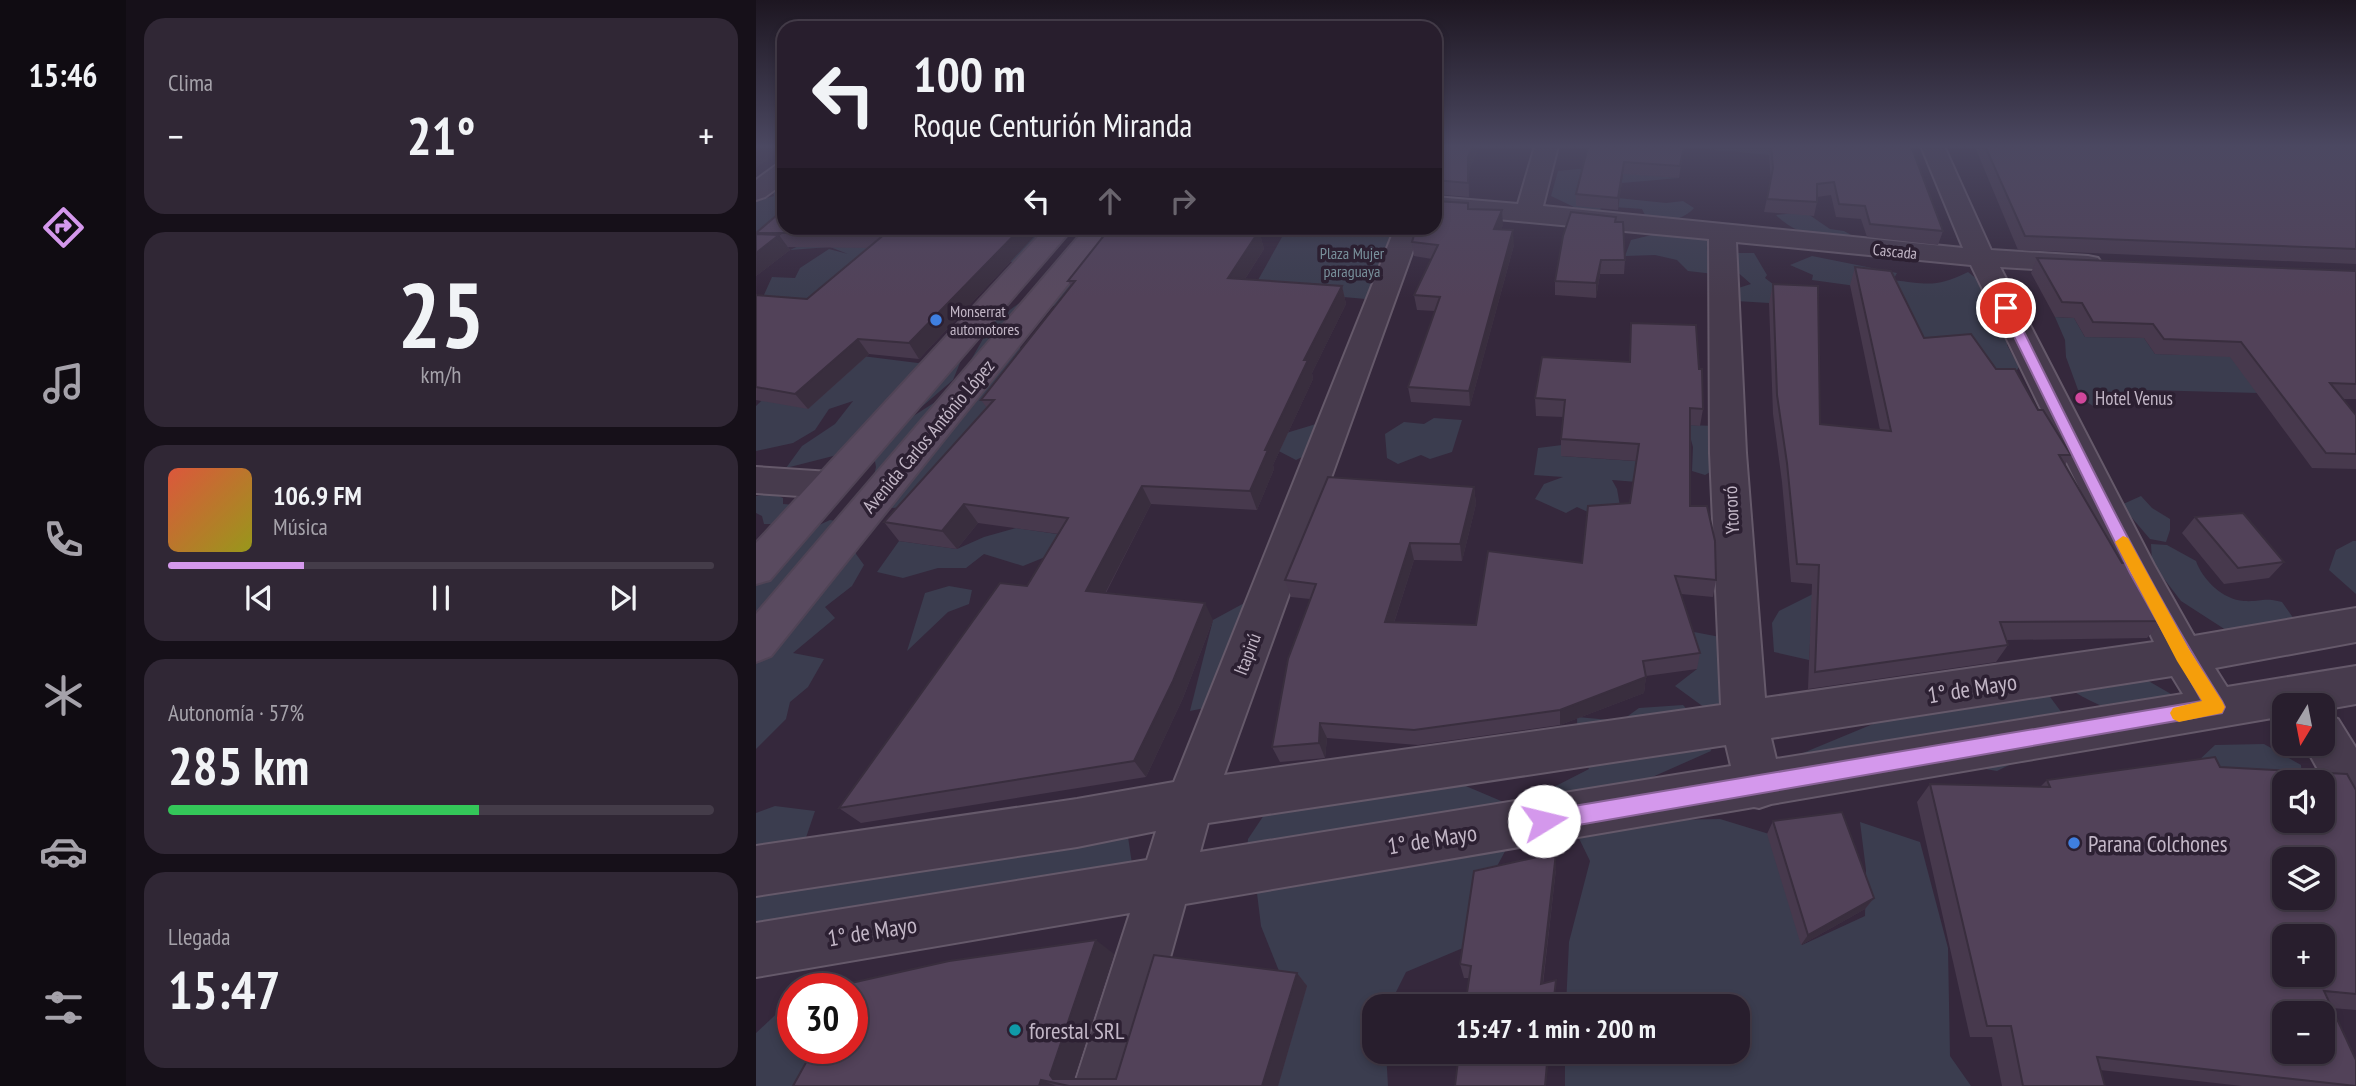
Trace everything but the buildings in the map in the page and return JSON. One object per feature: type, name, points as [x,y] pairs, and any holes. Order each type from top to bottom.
[{"type":"main road","name":"Avenida Carlos António López","points":[[756,569],[1054,235]]},
{"type":"main road","name":"Avenida Carlos António López","points":[[756,644],[1094,235]]},
{"type":"street","points":[[1529,211],[1533,197]]},
{"type":"street","points":[[1955,197],[1982,260],[2138,573],[2183,656],[2216,707]]},
{"type":"street","name":"Cascada","points":[[1442,205],[1529,211],[1982,260],[2120,265]]},
{"type":"street","name":"Ytororó","points":[[1722,233],[1728,453],[1744,722],[1759,786]]},
{"type":"street","name":"Itapirú","points":[[1104,1086],[1168,882],[1190,802],[1405,235]]},
{"type":"street","points":[[756,480],[830,485]]},
{"type":"street","name":"1° de Mayo","points":[[756,871],[1077,823],[1190,802],[1280,792],[2183,656],[2356,625]]},
{"type":"street","points":[[2262,642],[2297,693]]},
{"type":"street","name":"1° de Mayo","points":[[2335,697],[2356,685]]},
{"type":"street","name":"1° de Mayo","points":[[756,950],[1759,786],[2216,707],[2272,709]]},
{"type":"street","points":[[2335,756],[2356,792]]},
{"type":"green space","points":[[777,197],[777,231],[756,239],[756,201]]},
{"type":"green space","points":[[1552,197],[1605,197],[1666,203],[1683,201],[1694,208],[1679,218],[1650,225],[1642,209],[1601,206],[1600,214],[1578,209]]},
{"type":"green space","points":[[1805,212],[1830,229],[1844,231],[1876,249],[1810,235],[1797,230],[1776,215]]},
{"type":"green space","points":[[1680,228],[1708,240],[1709,260],[1723,275],[1688,271],[1677,260],[1655,255],[1625,256],[1631,240]]},
{"type":"green space","points":[[902,235],[1043,235],[1039,243],[1017,263],[986,257],[862,356],[918,363],[966,348],[953,380],[904,422],[954,390],[992,323],[1029,296],[1093,259],[1077,299],[1043,309],[1018,340],[1026,367],[930,506],[891,508],[870,493],[876,467],[873,450],[841,454],[786,468],[802,446],[835,424],[853,401],[829,409],[815,430],[793,443],[756,451],[756,406],[801,362],[763,297],[772,277],[795,278],[800,268],[829,249],[848,254],[830,247],[790,250],[809,241]]},
{"type":"green space","name":"Plaza Mujer paraguaya","points":[[1283,235],[1403,235],[1377,300],[1253,289]]},
{"type":"green space","points":[[1738,253],[1754,253],[1767,275],[1765,278],[1782,291],[1784,298],[1769,303],[1736,301],[1735,289],[1751,284],[1734,269]]},
{"type":"green space","points":[[1812,256],[1897,273],[1893,280],[1915,283],[1939,283],[1968,272],[1982,283],[1990,324],[2008,336],[2007,345],[2019,367],[2010,381],[1926,356],[1885,290],[1812,280],[1813,275],[1790,265]]},
{"type":"green space","points":[[2055,317],[2074,318],[2085,337],[2144,338],[2155,354],[2232,356],[2259,393],[2145,390],[2096,408],[2081,398],[2066,357],[2065,340]]},
{"type":"green space","points":[[1434,418],[1462,420],[1452,452],[1430,459],[1421,455],[1398,464],[1387,458],[1385,434],[1404,422],[1424,424]]},
{"type":"green space","points":[[1316,424],[1321,433],[1318,449],[1296,460],[1271,447],[1283,434]]},
{"type":"green space","points":[[1687,425],[1716,426],[1712,471],[1705,475],[1692,471],[1693,447]]},
{"type":"green space","points":[[1562,445],[1561,456],[1664,463],[1663,484],[1612,480],[1617,489],[1620,506],[1601,518],[1577,507],[1566,513],[1535,499],[1544,484],[1563,477],[1534,475],[1538,448]]},
{"type":"green space","points":[[772,493],[783,498],[783,504],[796,505],[782,524],[764,524],[762,516],[756,513],[756,496]]},
{"type":"green space","points":[[2141,496],[2152,508],[2170,519],[2166,542],[2150,539],[2121,505]]},
{"type":"green space","points":[[830,520],[855,524],[856,554],[864,565],[852,586],[825,607],[835,618],[793,653],[824,659],[808,687],[790,702],[786,719],[756,749],[756,569],[780,543]]},
{"type":"green space","points":[[1016,528],[1057,534],[1055,553],[1023,566],[984,554],[966,568],[938,568],[903,578],[877,572],[899,541],[957,549],[984,537]]},
{"type":"green space","points":[[2356,541],[2356,594],[2329,570],[2336,550]]},
{"type":"green space","points":[[2151,544],[2167,545],[2196,561],[2208,581],[2228,597],[2244,601],[2282,602],[2294,619],[2229,632],[2181,601],[2152,563]]},
{"type":"green space","points":[[949,586],[972,590],[969,604],[948,612],[907,651],[925,593]]},
{"type":"green space","points":[[1813,594],[1809,660],[1774,652],[1772,623],[1779,611]]},
{"type":"green space","points":[[1248,601],[1219,705],[1190,711],[1213,620]]},
{"type":"green space","points":[[1694,632],[1720,637],[1736,706],[1712,713],[1675,686],[1697,669]]},
{"type":"green space","points":[[2138,675],[2171,694],[2169,711],[2119,711],[2097,704],[2073,691]]},
{"type":"green space","points":[[1955,690],[2045,690],[2076,732],[1997,771],[1921,758],[1843,772],[1803,753]]},
{"type":"green space","points":[[1683,705],[1704,728],[1711,751],[1605,798],[1548,790],[1589,769],[1578,747],[1577,717],[1621,721],[1639,708]]},
{"type":"green space","points":[[2264,744],[2272,749],[2272,756],[2285,756],[2301,765],[2301,770],[2272,770],[2272,784],[2197,762],[2215,745]]},
{"type":"green space","points":[[1461,784],[1520,809],[1517,829],[1488,883],[1489,937],[1406,972],[1395,994],[1362,994],[1362,1064],[1387,1064],[1388,1086],[1250,1086],[1283,981],[1261,926],[1256,885],[1245,872],[1248,839],[1280,791]]},
{"type":"green space","points":[[775,806],[815,811],[796,867],[756,873],[756,813]]},
{"type":"green space","points":[[1720,819],[1779,837],[1802,945],[1865,916],[1866,870],[1860,822],[1920,842],[1948,948],[1950,1056],[1971,1086],[1565,1086],[1565,1064],[1750,1064],[1750,994],[1567,994],[1569,942],[1590,861],[1571,822]]},
{"type":"green space","points":[[1128,837],[1135,884],[785,967],[756,979],[756,894]]},
{"type":"green space","points":[[777,1013],[777,1064],[842,1064],[830,1086],[756,1086],[756,1033]]},
{"type":"slow traffic","points":[[2123,542],[2183,656],[2216,707],[2179,713]]},
{"type":"place","name":"Monserrat automotores","points":[[936,320]]},
{"type":"place","name":"Hotel Venus","points":[[2081,398]]},
{"type":"place","name":"Parana Colchones","points":[[2074,843]]},
{"type":"place","name":"forestal SRL","points":[[1015,1030]]},
{"type":"route","points":[[1544,821],[2216,707],[2183,656],[2138,573],[2006,308]]}]
